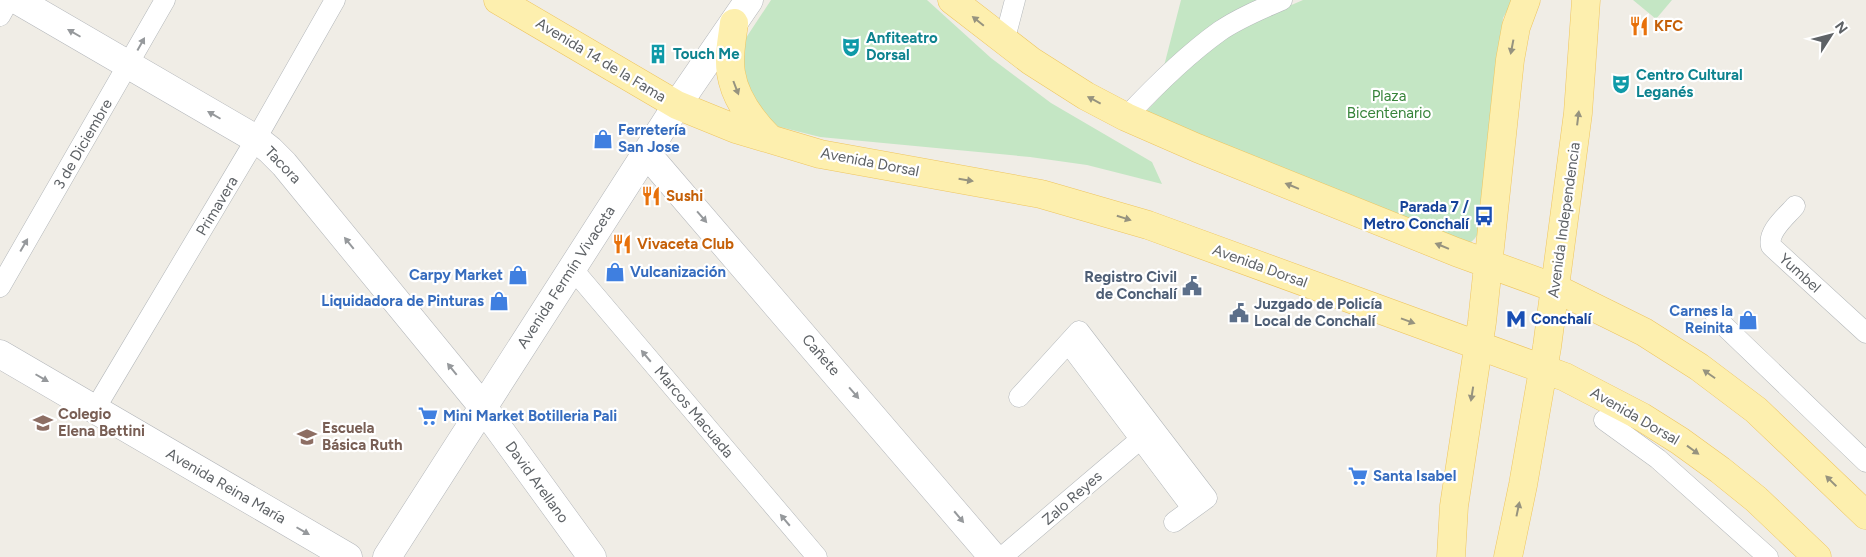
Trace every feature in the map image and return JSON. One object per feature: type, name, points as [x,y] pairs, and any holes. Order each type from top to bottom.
[{"type":"main road","name":"Avenida 14 de la Fama","points":[[498,0],[677,105]]},
{"type":"main road","points":[[952,0],[1004,42],[1058,79],[1126,117],[1197,148],[1488,264],[1555,288],[1611,314],[1644,332],[1679,353],[1726,386],[1785,436],[1866,515]]},
{"type":"main road","points":[[1452,557],[1453,514],[1457,479],[1479,346],[1510,60],[1516,27],[1526,0]]},
{"type":"main road","name":"Avenida Independencia","points":[[1508,557],[1523,485],[1555,288],[1578,113],[1586,0]]},
{"type":"main road","points":[[734,23],[730,56],[730,73],[733,83],[748,112],[770,139]]},
{"type":"main road","name":"Avenida Dorsal","points":[[677,105],[736,129],[820,154],[1041,194],[1148,225],[1543,368],[1603,395],[1680,441],[1720,470],[1786,527],[1817,557]]},
{"type":"street","points":[[0,16],[9,0]]},
{"type":"street","name":"Tacora","points":[[17,0],[256,139],[270,150],[284,164],[483,406]]},
{"type":"street","name":"3 de Diciembre","points":[[0,287],[165,0]]},
{"type":"street","name":"Primavera","points":[[95,409],[256,139],[335,0]]},
{"type":"street","name":"Avenida Fermín Vivaceta","points":[[386,557],[677,105],[749,0]]},
{"type":"street","points":[[1004,42],[1015,0]]},
{"type":"street","points":[[1126,117],[1165,77],[1215,35],[1237,21],[1282,0]]},
{"type":"street","name":"Cañete","points":[[647,154],[993,557]]},
{"type":"street","name":"Yumbel","points":[[1795,206],[1772,234],[1771,246],[1866,333]]},
{"type":"street","name":"Marcos Macuada","points":[[571,268],[817,557]]},
{"type":"street","points":[[1716,318],[1866,462]]},
{"type":"street","points":[[1019,397],[1079,331],[1147,433],[1207,498],[1174,522]]},
{"type":"street","name":"Avenida Reina María","points":[[0,354],[348,557]]},
{"type":"street","name":"David Arellano","points":[[483,406],[592,557]]},
{"type":"street","name":"Avenida Dorsal","points":[[1604,420],[1658,460],[1763,555]]},
{"type":"street","name":"Zalo Reyes","points":[[1002,557],[1147,433]]},
{"type":"street","points":[[1763,555],[1786,527]]},
{"type":"green space","points":[[771,0],[927,0],[991,58],[1051,103],[1152,162],[1162,184],[1087,165],[1030,157],[820,137],[772,125],[760,117],[738,65],[740,47]]},
{"type":"green space","points":[[1181,0],[1262,0],[1164,66]]},
{"type":"green space","name":"Plaza Bicentenario","points":[[1303,0],[1513,0],[1503,18],[1484,216],[1479,232],[1472,242],[1468,244],[1143,115],[1182,73],[1234,30]]},
{"type":"green space","points":[[1633,0],[1672,0],[1656,19]]},
{"type":"place","name":"KFC","points":[[1639,26]]},
{"type":"place","name":"Anfiteatro Dorsal","points":[[851,47]]},
{"type":"place","name":"Touch Me","points":[[658,54]]},
{"type":"place","name":"Centro Cultural Leganés","points":[[1621,84]]},
{"type":"place","name":"Ferretería San Jose","points":[[603,139]]},
{"type":"place","name":"Sushi","points":[[651,196]]},
{"type":"place","name":"Parada 7 / Metro Conchalí","points":[[1484,216]]},
{"type":"place","name":"Vivaceta Club","points":[[622,244]]},
{"type":"place","name":"Vulcanización","points":[[615,272]]},
{"type":"place","name":"Carpy Market","points":[[518,275]]},
{"type":"place","name":"Registro Civil de Conchalí","points":[[1192,286]]},
{"type":"place","name":"Liquidadora de Pinturas","points":[[499,301]]},
{"type":"place","name":"Juzgado de Policía Local de Conchalí","points":[[1239,313]]},
{"type":"place","name":"Conchalí","points":[[1516,319]]},
{"type":"place","name":"Carnes la Reinita","points":[[1748,320]]},
{"type":"place","name":"Mini Market Botilleria Pali","points":[[428,416]]},
{"type":"place","name":"Colegio Elena Bettini","points":[[43,423]]},
{"type":"place","name":"Escuela Básica Ruth","points":[[307,437]]},
{"type":"place","name":"Santa Isabel","points":[[1358,476]]}]
